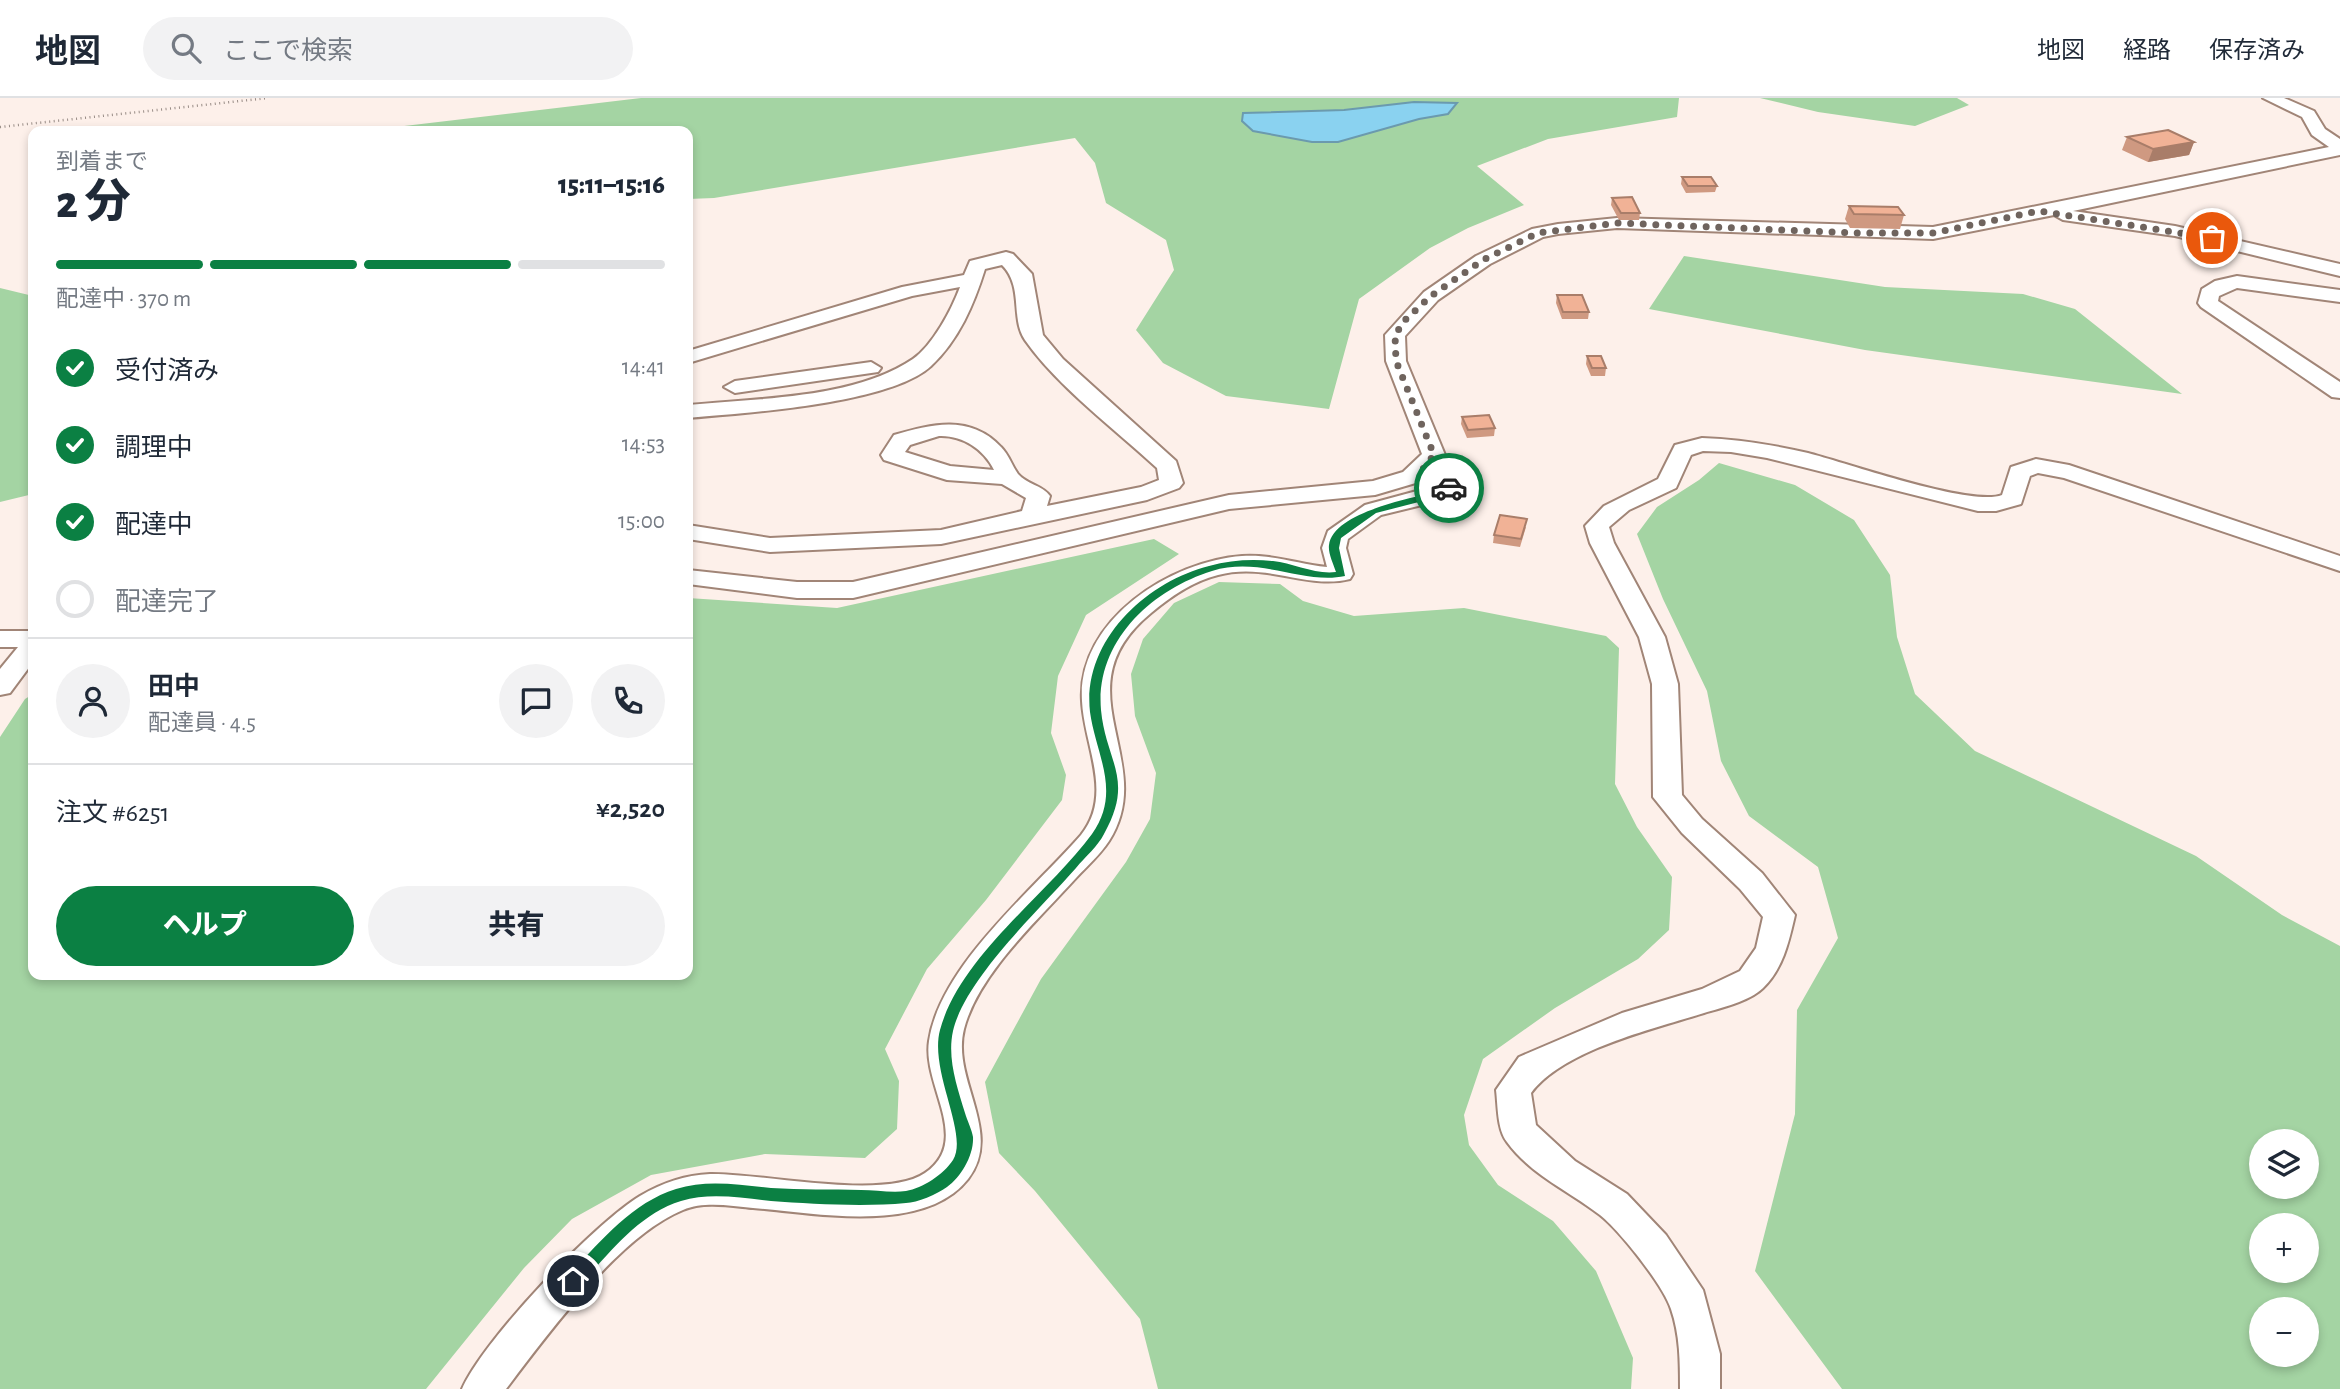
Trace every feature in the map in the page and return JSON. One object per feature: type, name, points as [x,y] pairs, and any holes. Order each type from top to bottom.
[{"type":"street","points":[[2272,98],[2308,114],[2318,132],[2340,148]]},
{"type":"street","points":[[693,578],[797,590],[853,590],[1229,502],[1375,488],[1411,477],[1423,469],[1434,455],[1396,361],[1395,335],[1405,320],[1431,296],[1483,260],[1538,233],[1617,223],[1855,233],[1933,233],[2189,183],[2340,148]]},
{"type":"street","points":[[2039,211],[2175,231],[2340,270]]},
{"type":"street","points":[[693,411],[817,397],[883,383],[922,362],[961,312],[977,265],[1006,258],[1022,274],[1033,336],[1056,363],[1168,466],[1171,483],[1147,493],[941,537],[770,545],[693,533]]},
{"type":"street","points":[[693,356],[909,291],[972,279]]},
{"type":"street","points":[[2340,296],[2237,282],[2222,285],[2209,293],[2208,303],[2340,392]]},
{"type":"street","points":[[693,392],[882,366],[938,341]]},
{"type":"street","points":[[1700,1389],[1700,1354],[1689,1302],[1653,1247],[1614,1205],[1562,1172],[1519,1132],[1513,1090],[1531,1067],[1576,1045],[1634,1021],[1712,998],[1751,980],[1771,951],[1779,915],[1751,881],[1692,826],[1668,797],[1665,684],[1652,637],[1602,543],[1597,526],[1606,514],[1623,502],[1668,483],[1680,452],[1690,446],[1719,444],[1777,452],[1886,483],[1971,503],[2002,505],[2014,499],[2019,472],[2036,466],[2069,472],[2340,564]]},
{"type":"street","points":[[482,1389],[589,1263],[628,1223],[678,1195],[720,1189],[776,1195],[909,1197],[943,1182],[961,1161],[966,1138],[946,1076],[946,1031],[969,981],[1098,834],[1113,802],[1112,769],[1096,711],[1098,668],[1111,639],[1131,615],[1173,583],[1210,568],[1237,564],[1273,564],[1329,576],[1341,574],[1334,548],[1336,536],[1373,510],[1443,493],[1451,487],[1444,473],[1423,469]]},
{"type":"street","points":[[1009,478],[1038,496],[1032,516]]},
{"type":"street","points":[[0,639],[28,639]]},
{"type":"street","points":[[0,687],[28,651]]},
{"type":"path","points":[[0,127],[268,98]]},
{"type":"green space","points":[[641,98],[1679,98],[1677,117],[1548,139],[1477,166],[1524,205],[1468,228],[1430,248],[1359,299],[1329,409],[1226,396],[1163,363],[1136,330],[1174,270],[1166,240],[1106,203],[1095,163],[1075,138],[714,198],[693,199],[693,126],[404,126]]},
{"type":"green space","points":[[1760,98],[1957,98],[1969,105],[1915,126],[1818,112]]},
{"type":"green space","points":[[1684,256],[1885,287],[2023,294],[2075,309],[2182,394],[1865,350],[1649,309]]},
{"type":"green space","points":[[0,288],[28,295],[28,495],[0,502]]},
{"type":"green space","points":[[1719,463],[1795,485],[1854,520],[1890,575],[1897,637],[1915,694],[1975,751],[2196,856],[2282,915],[2340,946],[2340,1389],[1842,1389],[1755,1271],[1795,1114],[1797,1010],[1838,938],[1818,867],[1749,816],[1721,761],[1707,691],[1663,599],[1637,534],[1657,507],[1699,480]]},
{"type":"green space","points":[[1154,539],[1179,554],[1086,615],[1058,676],[1051,733],[1066,775],[1062,800],[986,900],[927,969],[885,1049],[899,1081],[897,1129],[865,1158],[765,1154],[651,1175],[572,1219],[524,1268],[426,1389],[0,1389],[0,737],[25,699],[28,697],[28,980],[693,980],[693,598],[837,608]]},
{"type":"green space","points":[[1219,582],[1280,584],[1303,601],[1354,616],[1464,608],[1606,636],[1619,648],[1615,784],[1637,827],[1672,877],[1669,930],[1638,959],[1555,1008],[1483,1059],[1464,1115],[1469,1145],[1498,1185],[1553,1221],[1596,1271],[1633,1358],[1631,1389],[1158,1389],[1140,1319],[1035,1191],[999,1153],[985,1082],[1041,979],[1126,862],[1150,819],[1156,773],[1135,716],[1131,674],[1143,639],[1174,603]]},
{"type":"water","points":[[1414,102],[1457,103],[1448,114],[1419,119],[1338,142],[1312,142],[1253,131],[1242,121],[1243,113],[1344,110]]},
{"type":"building","points":[[2168,130],[2194,142],[2153,149],[2127,137]]},
{"type":"building","points":[[1682,177],[1711,177],[1717,186],[1688,186]]},
{"type":"building","points":[[1632,197],[1640,213],[1621,213],[1612,198]]},
{"type":"building","points":[[1849,206],[1898,207],[1904,215],[1854,214]]},
{"type":"building","points":[[1557,295],[1582,295],[1589,312],[1563,312]]},
{"type":"building","points":[[1587,356],[1601,356],[1606,368],[1592,368]]},
{"type":"building","points":[[1489,415],[1495,428],[1468,430],[1462,417]]},
{"type":"building","points":[[1500,515],[1527,519],[1521,539],[1494,535]]},
{"type":"way so far","points":[[1449,488],[1451,487],[1444,473],[1423,469],[1434,455],[1427,433],[1413,411],[1396,361],[1395,335],[1405,320],[1431,296],[1483,260],[1538,233],[1617,223],[1855,233],[1933,233],[2039,211],[2212,238]]},
{"type":"route","points":[[573,1281],[628,1223],[678,1195],[720,1189],[776,1195],[909,1197],[943,1182],[961,1161],[966,1138],[946,1076],[946,1031],[969,981],[1098,834],[1113,802],[1112,769],[1096,711],[1098,668],[1111,639],[1131,615],[1173,583],[1210,568],[1237,564],[1273,564],[1329,576],[1341,574],[1334,548],[1336,536],[1373,510],[1443,493],[1449,488]]}]
